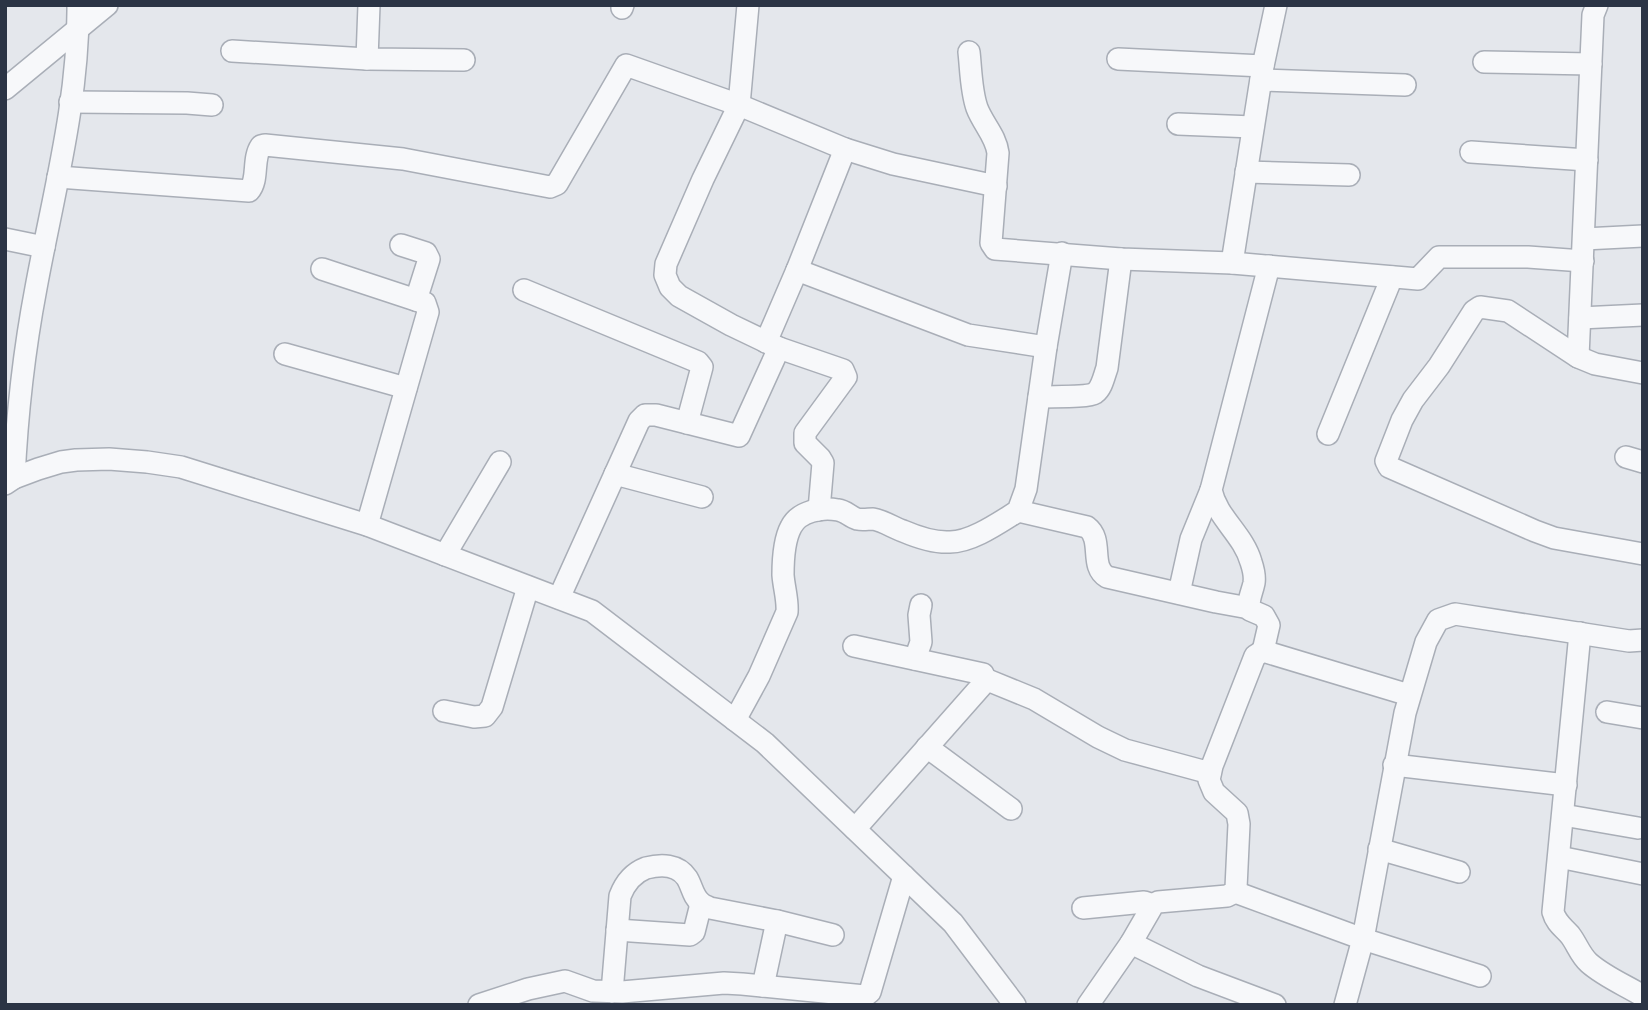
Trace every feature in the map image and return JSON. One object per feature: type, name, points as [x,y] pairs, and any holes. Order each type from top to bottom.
[{"type":"street","points":[[10,481],[35,292],[70,102],[78,31],[78,5]]},
{"type":"street","points":[[5,89],[107,5]]},
{"type":"street","points":[[366,59],[369,5]]},
{"type":"street","points":[[748,5],[739,105],[703,179],[666,264],[665,275],[670,287],[679,296],[772,345],[845,373],[846,377],[805,433],[805,443],[823,463],[820,510]]},
{"type":"street","points":[[1232,263],[1262,73],[1276,5]]},
{"type":"street","points":[[1578,357],[1593,15],[1597,5]]},
{"type":"street","points":[[232,51],[366,59],[464,60]]},
{"type":"street","points":[[969,52],[975,103],[996,141],[998,153],[991,243],[993,248],[1121,259],[1232,263],[1418,279],[1439,257],[1528,257],[1583,261]]},
{"type":"street","points":[[1118,59],[1405,85]]},
{"type":"street","points":[[1484,62],[1591,64]]},
{"type":"street","points":[[58,177],[249,191],[253,186],[257,152],[265,145],[402,159],[550,187],[557,184],[626,65],[739,105],[845,149],[893,164],[996,186]]},
{"type":"street","points":[[70,102],[212,105]]},
{"type":"street","points":[[1178,124],[1253,127]]},
{"type":"street","points":[[559,598],[639,421],[645,415],[656,415],[739,436],[797,270],[845,149]]},
{"type":"street","points":[[1471,152],[1587,160]]},
{"type":"street","points":[[1246,172],[1349,175]]},
{"type":"street","points":[[1584,239],[1643,236]]},
{"type":"street","points":[[5,239],[44,247]]},
{"type":"street","points":[[401,245],[426,253],[429,258],[416,300]]},
{"type":"street","points":[[735,720],[759,676],[787,612],[783,575],[786,542],[790,528],[804,513],[837,509],[853,518],[872,519],[941,542],[955,542],[989,528],[1018,511],[1026,489],[1062,253]]},
{"type":"street","points":[[1039,397],[1085,396],[1095,393],[1102,384],[1107,368],[1121,259]]},
{"type":"street","points":[[1179,593],[1191,539],[1211,490],[1269,266]]},
{"type":"street","points":[[322,269],[425,303],[428,312],[367,525]]},
{"type":"street","points":[[797,270],[968,335],[1046,347]]},
{"type":"street","points":[[1328,435],[1392,277]]},
{"type":"street","points":[[524,290],[698,362],[702,367],[687,423]]},
{"type":"street","points":[[1643,373],[1595,364],[1578,357],[1508,311],[1477,308],[1440,366],[1413,400],[1386,461],[1390,467],[1535,531],[1643,554]]},
{"type":"street","points":[[1580,318],[1643,315]]},
{"type":"street","points":[[285,354],[406,388]]},
{"type":"street","points":[[10,481],[38,469],[76,460],[109,459],[181,467],[367,525],[592,611],[765,743],[953,923],[1015,1005]]},
{"type":"street","points":[[444,555],[500,461]]},
{"type":"street","points":[[615,474],[702,497]]},
{"type":"street","points":[[1211,490],[1217,509],[1247,548],[1254,581],[1249,608]]},
{"type":"street","points":[[1018,511],[1087,527],[1093,531],[1100,573],[1107,577],[1249,608],[1264,616],[1269,625],[1263,651]]},
{"type":"street","points":[[444,711],[485,716],[492,707],[528,587]]},
{"type":"street","points":[[915,659],[920,642],[920,605]]},
{"type":"street","points":[[1345,1005],[1363,939],[1409,695],[1426,642],[1438,620],[1455,614],[1629,641],[1643,640]]},
{"type":"street","points":[[1580,633],[1553,912],[1555,919],[1590,964],[1643,996]]},
{"type":"street","points":[[854,646],[983,674],[985,679],[1034,699],[1125,750],[1210,773]]},
{"type":"street","points":[[1088,1005],[1131,943],[1153,905],[1158,902],[1227,896],[1236,888],[1239,824],[1237,813],[1214,792],[1209,780],[1253,659],[1259,652],[1409,695]]},
{"type":"street","points":[[855,829],[985,679]]},
{"type":"street","points":[[1607,712],[1643,718]]},
{"type":"street","points":[[927,747],[1012,809]]},
{"type":"street","points":[[1394,765],[1566,785]]},
{"type":"street","points":[[1563,815],[1638,828]]},
{"type":"street","points":[[1379,849],[1459,872]]},
{"type":"street","points":[[1559,857],[1643,874]]},
{"type":"street","points":[[612,992],[623,886],[630,877],[650,867],[662,865],[678,869],[686,876],[696,898],[710,908],[833,935]]},
{"type":"street","points":[[479,1005],[528,989],[565,981],[593,991],[612,992],[724,984],[862,996],[868,994],[904,876]]},
{"type":"street","points":[[1234,892],[1363,939],[1480,976]]},
{"type":"street","points":[[1083,908],[1144,902],[1153,905]]},
{"type":"street","points":[[617,930],[690,935],[694,932],[701,904]]},
{"type":"street","points":[[763,986],[777,921]]},
{"type":"street","points":[[1131,943],[1198,976],[1275,1005]]}]
